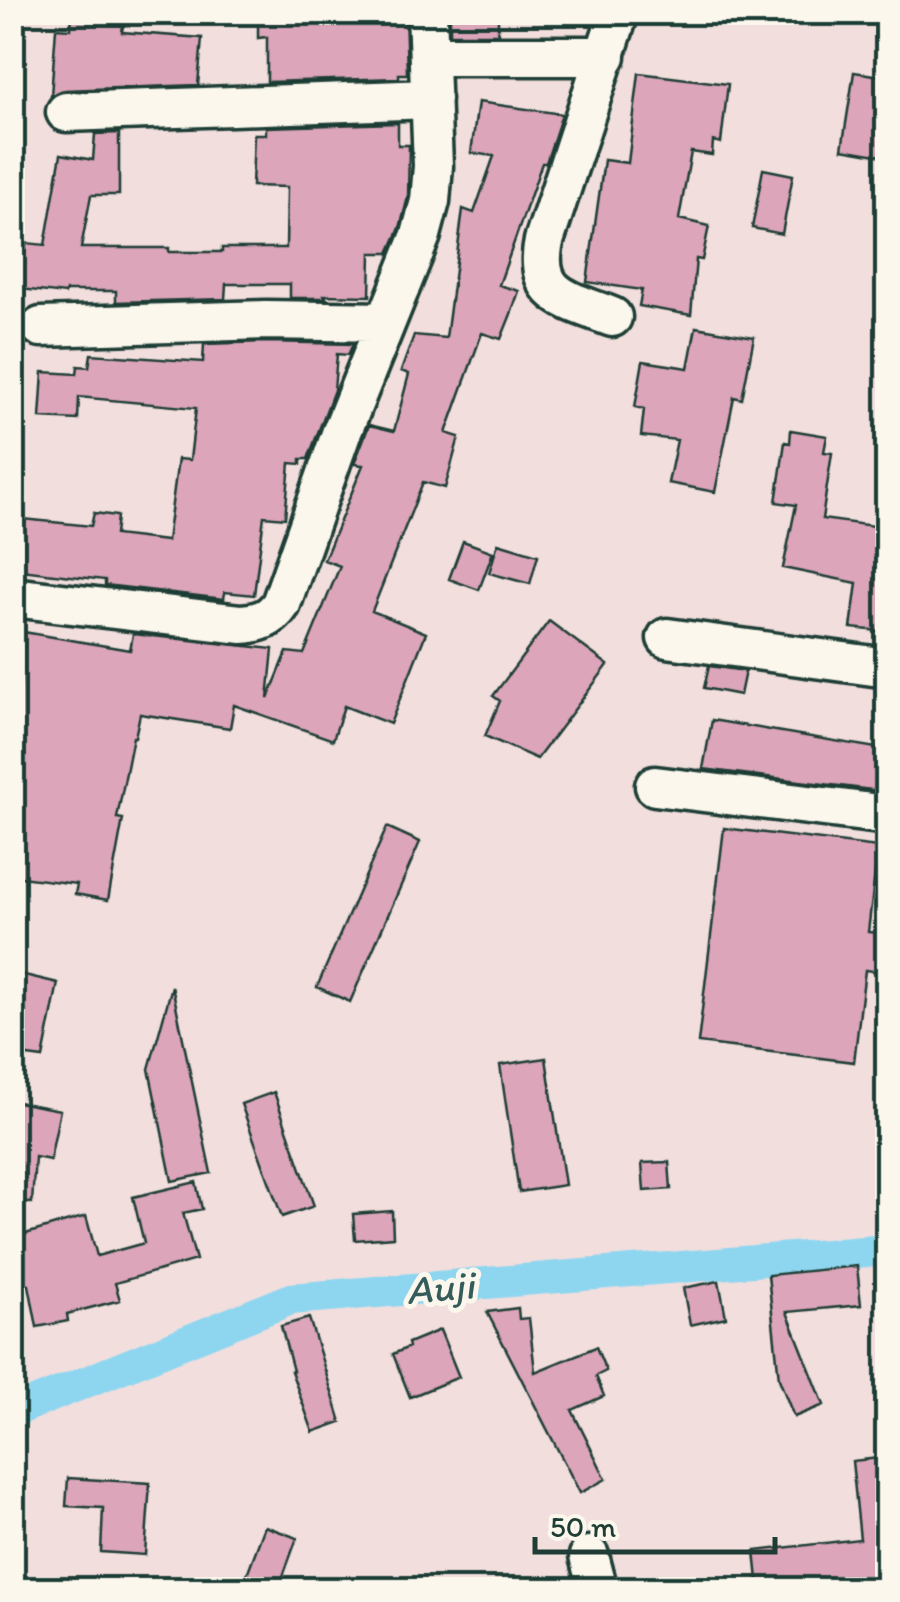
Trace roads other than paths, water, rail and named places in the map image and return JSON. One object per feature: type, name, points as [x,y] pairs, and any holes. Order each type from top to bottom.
[{"type":"street","points":[[12,597],[241,624],[268,618],[281,604],[341,434],[421,235],[430,201],[434,166],[427,12]]},
{"type":"street","points":[[612,318],[555,294],[542,275],[540,261],[619,12]]},
{"type":"street","points":[[429,56],[606,56]]},
{"type":"street","points":[[66,112],[431,99]]},
{"type":"street","points":[[41,326],[266,320],[386,322]]},
{"type":"street","points":[[668,638],[888,668]]},
{"type":"street","points":[[655,786],[888,814]]},
{"type":"waterway","name":"Auji","points":[[12,1412],[291,1299],[888,1250]]}]
